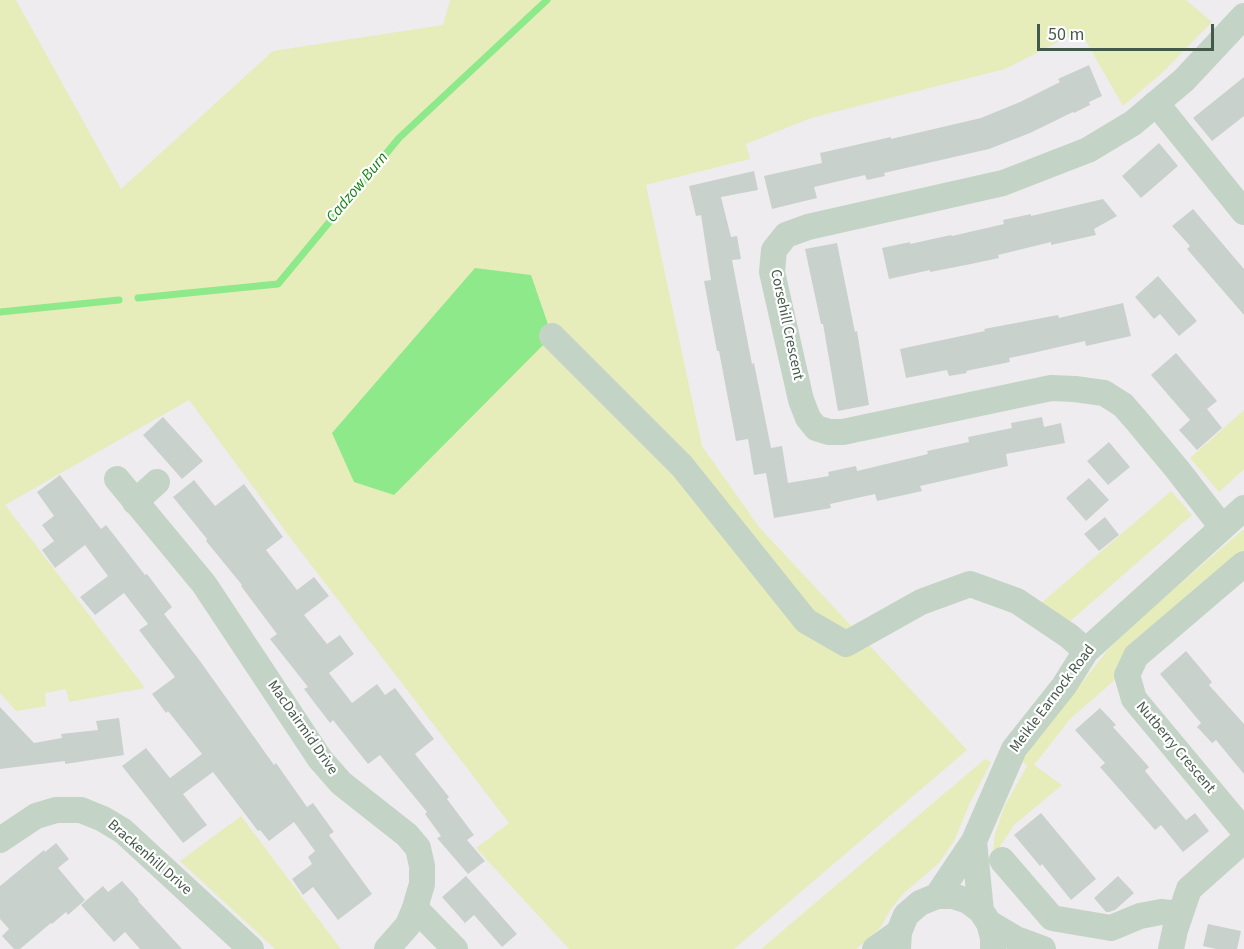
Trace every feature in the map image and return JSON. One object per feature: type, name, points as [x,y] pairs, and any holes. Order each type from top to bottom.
[{"type":"street","name":"Corsehill Crescent","points":[[1222,527],[1123,405],[1104,393],[1051,388],[843,432],[829,432],[816,428],[808,418],[801,400],[772,272],[774,250],[786,235],[808,227],[1003,183],[1088,150],[1133,123],[1184,80],[1244,16]]},
{"type":"street","points":[[1156,103],[1244,212]]},
{"type":"street","points":[[552,336],[682,466],[806,621],[846,645],[921,602],[970,584],[1017,601],[1069,636],[1086,651]]},
{"type":"street","name":"MacDairmid Drive","points":[[117,479],[204,584],[320,759],[341,783],[407,835],[418,848],[422,866],[422,884],[415,908],[408,925],[387,949]]},
{"type":"street","points":[[135,502],[157,482]]},
{"type":"street","name":"Meikle Earnock Road","points":[[937,896],[974,841],[1014,749],[1064,686],[1086,651],[1244,508]]},
{"type":"street","name":"Nutberry Crescent","points":[[1244,564],[1136,656],[1127,675],[1134,699],[1244,831]]},
{"type":"street","name":"Brackenhill Drive","points":[[0,840],[36,816],[56,810],[81,810],[103,819],[123,831],[251,949]]},
{"type":"street","points":[[1171,949],[1189,889],[1244,840]]},
{"type":"street","name":"Meikle Earnock Road","points":[[974,841],[985,917],[993,938],[993,949]]},
{"type":"street","points":[[1002,860],[1052,918],[1111,928],[1140,916],[1161,912],[1180,914]]},
{"type":"street","points":[[874,949],[898,940],[906,915],[920,903],[937,896],[953,896],[968,901],[985,917],[1016,939],[1043,949]]},
{"type":"street","points":[[415,908],[455,949]]},
{"type":"shaded area","points":[[0,0],[16,0],[121,189],[273,51],[443,25],[450,0],[1186,0],[1212,22],[1163,72],[1123,106],[1080,31],[1005,69],[811,118],[746,144],[750,159],[646,185],[702,446],[759,527],[967,750],[734,949],[569,949],[476,848],[509,823],[292,540],[189,400],[5,505],[145,688],[69,702],[66,689],[45,693],[46,706],[16,711],[0,693]]},
{"type":"shaded area","points":[[475,268],[531,275],[552,336],[394,495],[354,482],[332,433]]},
{"type":"shaded area","points":[[1244,410],[1244,469],[1219,492],[1190,458]]},
{"type":"shaded area","points":[[1171,491],[1192,515],[1068,623],[1039,605]]},
{"type":"shaded area","points":[[1244,529],[1244,555],[1117,664],[1117,678],[1070,719],[1034,765],[1062,785],[1014,825],[992,859],[995,834],[1004,807],[1027,766],[1022,761],[1037,739],[1119,636]]},
{"type":"shaded area","points":[[985,759],[991,762],[954,841],[939,863],[904,893],[880,928],[856,949],[761,949]]},
{"type":"shaded area","points":[[241,816],[341,949],[275,949],[180,861]]},
{"type":"building","points":[[1089,65],[1102,96],[1089,102],[1090,105],[1030,133],[989,149],[884,173],[885,176],[867,180],[865,175],[814,187],[817,198],[772,209],[764,176],[822,163],[820,153],[981,118],[1020,102],[1060,82],[1058,79]]},
{"type":"building","points":[[1244,77],[1244,116],[1212,141],[1193,118]]},
{"type":"building","points":[[1159,143],[1178,166],[1141,198],[1122,176]]},
{"type":"building","points":[[754,171],[758,190],[721,197],[731,237],[737,236],[741,259],[732,260],[771,448],[782,446],[788,483],[829,476],[828,472],[856,466],[857,471],[928,454],[927,451],[969,442],[968,437],[1012,428],[1011,423],[1042,417],[1044,427],[1061,423],[1065,443],[1006,454],[1008,466],[920,486],[922,491],[877,501],[875,494],[830,504],[831,508],[774,518],[766,473],[754,475],[748,439],[736,441],[704,281],[711,280],[701,215],[696,216],[689,186]]},
{"type":"building","points":[[1103,199],[1117,216],[1094,229],[1096,235],[1051,245],[1051,242],[998,255],[999,258],[889,279],[882,248],[952,236],[1004,224],[1003,220],[1031,214],[1031,216]]},
{"type":"building","points":[[1193,209],[1244,269],[1244,315],[1187,249],[1190,246],[1172,226]]},
{"type":"building","points":[[837,243],[855,332],[857,331],[869,405],[838,411],[823,324],[821,324],[805,249]]},
{"type":"building","points":[[1158,276],[1197,321],[1179,336],[1160,314],[1154,319],[1135,297]]},
{"type":"building","points":[[1123,303],[1131,336],[1086,346],[1085,341],[1009,358],[1010,362],[966,371],[967,373],[949,376],[947,370],[906,378],[900,349],[985,331],[984,329],[1058,315],[1059,318]]},
{"type":"building","points":[[1176,353],[1217,401],[1207,409],[1222,428],[1197,450],[1179,430],[1190,420],[1151,375]]},
{"type":"building","points":[[163,417],[203,461],[182,479],[143,435]]},
{"type":"building","points":[[1109,442],[1130,467],[1108,485],[1087,461]]},
{"type":"building","points":[[60,475],[101,529],[106,525],[145,575],[147,574],[172,607],[164,614],[274,765],[276,763],[307,807],[313,803],[334,832],[329,835],[372,894],[338,920],[313,887],[303,895],[292,879],[312,864],[308,857],[315,851],[294,822],[269,841],[260,830],[258,831],[213,772],[183,794],[207,825],[183,843],[122,766],[146,748],[170,778],[202,754],[152,694],[175,677],[139,630],[148,624],[124,593],[95,615],[80,597],[108,576],[85,545],[55,568],[42,550],[54,541],[42,525],[54,516],[37,492]]},
{"type":"building","points":[[1089,478],[1109,500],[1086,521],[1066,498]]},
{"type":"building","points":[[194,480],[215,506],[244,484],[283,537],[266,550],[297,590],[314,577],[329,596],[304,615],[327,644],[340,635],[354,654],[329,673],[352,703],[377,684],[385,695],[395,688],[434,739],[415,754],[449,797],[447,799],[474,835],[467,840],[485,861],[468,874],[437,838],[441,836],[425,814],[427,812],[380,755],[368,764],[333,720],[330,723],[304,689],[308,687],[270,639],[277,634],[173,497]]},
{"type":"building","points":[[1105,517],[1119,535],[1099,551],[1084,534]]},
{"type":"building","points":[[1186,651],[1212,682],[1209,685],[1244,724],[1244,774],[1216,740],[1212,743],[1197,727],[1201,723],[1160,674]]},
{"type":"building","points":[[0,707],[34,743],[62,738],[61,734],[98,730],[96,721],[119,718],[124,755],[65,764],[65,761],[0,769]]},
{"type":"building","points":[[1100,708],[1116,725],[1113,727],[1149,767],[1145,771],[1186,820],[1195,813],[1209,831],[1183,852],[1161,825],[1155,830],[1100,767],[1105,763],[1075,730]]},
{"type":"building","points":[[1041,813],[1096,879],[1071,900],[1042,864],[1040,866],[1014,835]]},
{"type":"building","points":[[56,843],[69,859],[58,868],[85,900],[68,915],[66,912],[51,923],[20,949],[14,949],[2,936],[9,929],[0,919],[0,886]]},
{"type":"building","points":[[466,876],[517,934],[502,947],[474,915],[465,923],[442,897]]},
{"type":"building","points":[[1118,876],[1134,893],[1115,910],[1106,912],[1094,898]]},
{"type":"building","points":[[122,881],[182,949],[140,949],[125,932],[114,942],[81,905],[103,886],[108,892]]},
{"type":"building","points":[[1208,924],[1241,931],[1237,949],[1216,949],[1203,946]]},
{"type":"waterway","name":"Cadzow Burn","points":[[138,298],[278,284],[399,138],[547,0]]},
{"type":"waterway","name":"Cadzow Burn","points":[[0,312],[119,300]]}]
